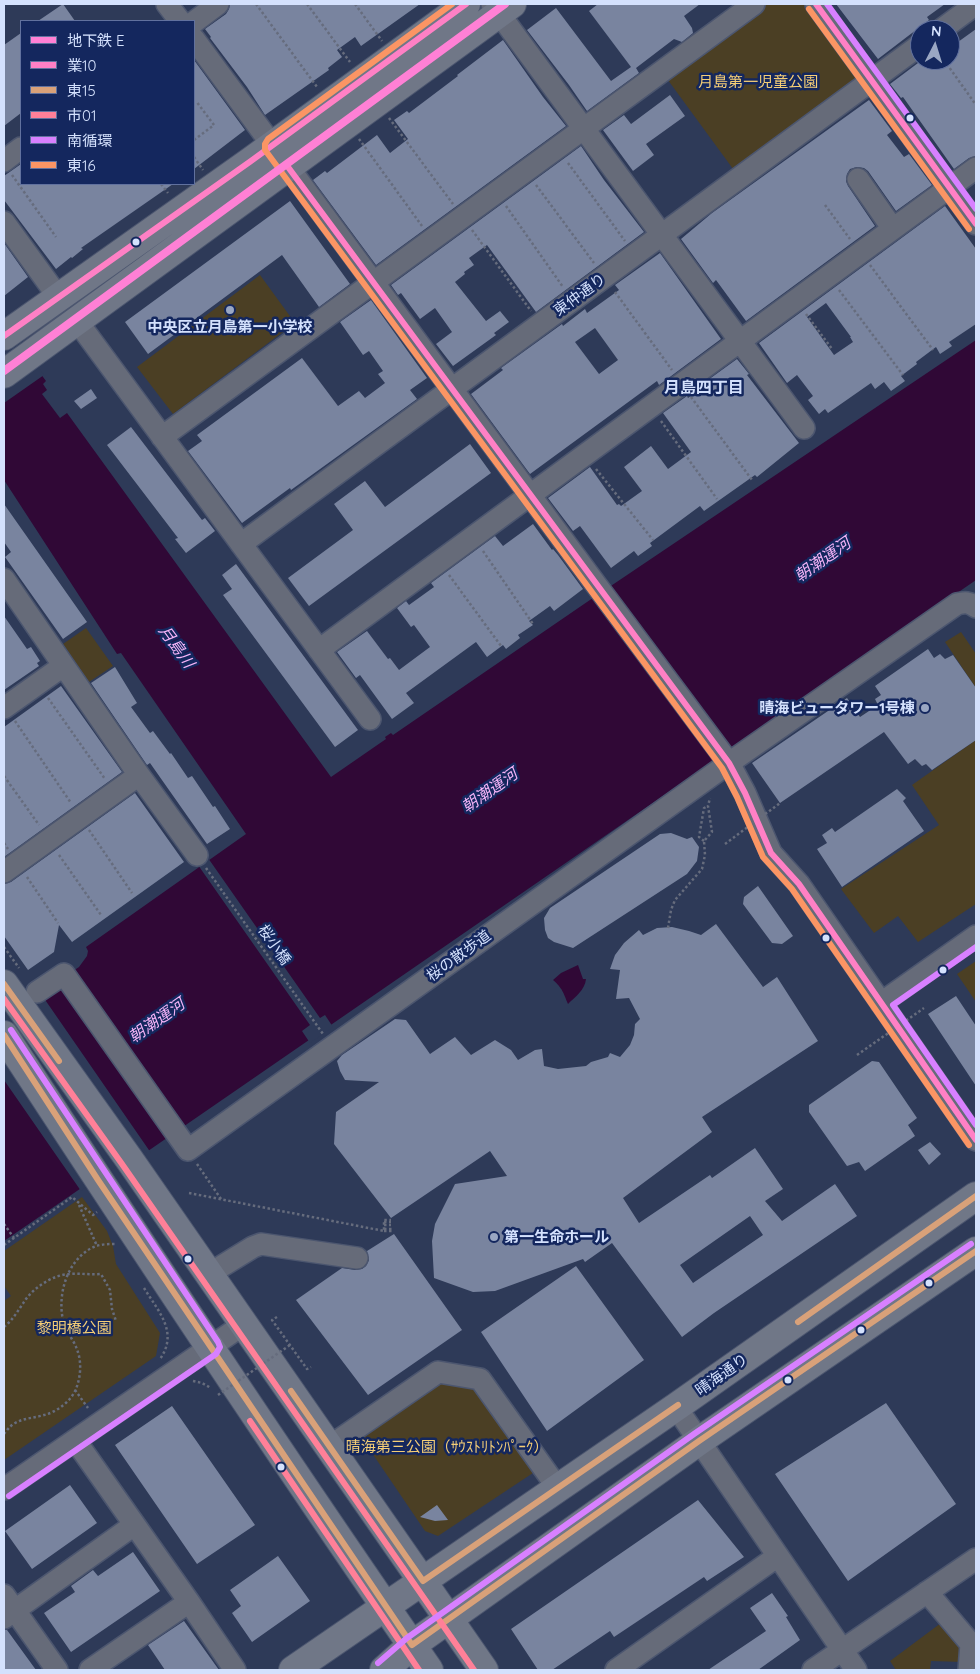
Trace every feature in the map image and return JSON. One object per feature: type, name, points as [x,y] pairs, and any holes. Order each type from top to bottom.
[{"type":"main road","points":[[339,114],[363,80],[466,4]]},
{"type":"main road","points":[[4,374],[77,321],[280,157],[339,114],[501,7]]},
{"type":"main road","points":[[7,334],[59,298],[280,157]]},
{"type":"main road","points":[[18,992],[129,1159],[329,1447],[450,1620],[489,1668]]},
{"type":"main road","points":[[4,1035],[98,1180],[429,1670]]},
{"type":"main road","name":"晴海通り","points":[[293,1670],[676,1407],[976,1196]]},
{"type":"main road","name":"晴海通り","points":[[848,1287],[976,1210]]},
{"type":"main road","points":[[384,1670],[412,1645],[450,1620],[699,1441],[976,1251]]},
{"type":"street","points":[[168,4],[179,20]]},
{"type":"street","points":[[195,21],[218,4]]},
{"type":"street","points":[[162,437],[754,4]]},
{"type":"street","points":[[816,4],[976,224]]},
{"type":"street","points":[[954,20],[976,4]]},
{"type":"street","points":[[501,7],[584,129],[804,428]]},
{"type":"street","points":[[195,40],[727,761],[745,793],[771,853],[799,884],[976,1140]]},
{"type":"street","name":"東仲通り","points":[[241,544],[910,53]]},
{"type":"street","points":[[6,165],[20,149]]},
{"type":"street","points":[[319,650],[976,168]]},
{"type":"street","points":[[858,178],[893,229]]},
{"type":"street","points":[[4,222],[59,298]]},
{"type":"street","points":[[77,321],[370,719]]},
{"type":"street","points":[[4,578],[138,775],[197,855]]},
{"type":"street","name":"桜の散歩道","points":[[188,1150],[727,761],[957,604],[971,603],[976,607]]},
{"type":"street","points":[[5,707],[63,666]]},
{"type":"street","points":[[10,867],[138,775]]},
{"type":"street","points":[[881,1003],[976,936]]},
{"type":"street","points":[[18,992],[64,974],[188,1150]]},
{"type":"street","points":[[209,1274],[261,1244],[357,1258]]},
{"type":"street","points":[[4,1489],[244,1324]]},
{"type":"street","points":[[329,1447],[438,1372],[480,1379],[557,1487]]},
{"type":"street","points":[[676,1407],[856,1670]]},
{"type":"street","points":[[75,1440],[234,1670]]},
{"type":"street","points":[[57,1670],[7,1608],[134,1525]]},
{"type":"street","points":[[616,1670],[778,1556]]},
{"type":"street","points":[[813,1670],[976,1559]]},
{"type":"street","points":[[927,1592],[974,1645],[969,1670]]},
{"type":"street","points":[[90,1670],[188,1602]]},
{"type":"path","points":[[256,4],[432,240]]},
{"type":"path","points":[[307,4],[363,80]]},
{"type":"path","points":[[356,4],[394,57]]},
{"type":"path","points":[[951,70],[976,105]]},
{"type":"path","points":[[195,139],[214,125],[196,101]]},
{"type":"path","points":[[557,148],[629,246]]},
{"type":"path","points":[[6,165],[56,237]]},
{"type":"path","points":[[526,171],[752,480]]},
{"type":"path","points":[[497,192],[572,301]]},
{"type":"path","points":[[825,205],[934,350]]},
{"type":"path","points":[[829,276],[903,375]]},
{"type":"path","points":[[796,301],[832,349]]},
{"type":"path","points":[[651,407],[717,499]]},
{"type":"path","points":[[585,456],[653,540]]},
{"type":"path","points":[[474,538],[533,624]]},
{"type":"path","points":[[440,562],[501,646]]},
{"type":"path","points":[[38,684],[114,792]]},
{"type":"path","points":[[5,707],[132,893]]},
{"type":"path","points":[[725,844],[780,803]]},
{"type":"path","points":[[668,928],[675,900],[702,869],[705,855],[704,841],[712,832],[708,806],[704,808],[699,837],[704,841]]},
{"type":"path","points":[[4,843],[10,867],[58,923]]},
{"type":"path","name":"桜小橋","points":[[197,855],[332,1047]]},
{"type":"path","points":[[857,1055],[924,1008]]},
{"type":"path","points":[[188,1150],[221,1199]]},
{"type":"path","points":[[189,1193],[384,1226],[391,1226],[384,1220],[384,1226]]},
{"type":"path","points":[[4,1246],[72,1197],[93,1215],[99,1211]]},
{"type":"path","points":[[78,1204],[96,1246]]},
{"type":"path","points":[[4,1224],[14,1238]]},
{"type":"path","points":[[4,1434],[15,1423],[54,1411],[75,1390],[80,1376],[81,1362],[76,1347],[64,1326],[61,1302],[62,1290],[68,1274],[78,1259],[96,1246],[120,1243]]},
{"type":"path","points":[[4,1328],[27,1297],[37,1288],[55,1277],[68,1274],[101,1274],[110,1290],[112,1309],[116,1321]]},
{"type":"path","points":[[143,1288],[166,1324],[169,1338],[166,1351],[160,1359]]},
{"type":"path","points":[[277,1317],[272,1320],[307,1369],[311,1367]]},
{"type":"path","points":[[193,1381],[210,1388],[218,1395],[290,1344]]},
{"type":"path","points":[[75,1390],[88,1408],[81,1413]]},
{"type":"green space","name":"月島第一児童公園","points":[[763,4],[809,4],[864,80],[736,173],[665,76]]},
{"type":"green space","points":[[260,275],[295,323],[173,414],[137,367]]},
{"type":"green space","points":[[86,628],[113,666],[89,682],[63,644]]},
{"type":"green space","points":[[961,632],[976,654],[976,688],[945,642]]},
{"type":"green space","points":[[976,740],[976,904],[918,942],[898,916],[874,933],[841,889],[939,825],[912,785]]},
{"type":"green space","points":[[976,961],[976,1002],[957,974]]},
{"type":"green space","name":"黎明橋公園","points":[[82,1197],[107,1231],[113,1246],[116,1264],[160,1333],[156,1356],[4,1460],[4,1301],[11,1296],[4,1286],[4,1251]]},
{"type":"green space","name":"晴海第三公園（ｻｳｽﾄﾘﾄﾝﾊﾟｰｸ）","points":[[438,1372],[480,1379],[542,1467],[438,1536],[425,1531],[355,1428]]},
{"type":"green space","points":[[941,1623],[962,1648],[963,1662],[931,1661],[930,1670],[896,1670],[890,1661]]},
{"type":"water","points":[[4,324],[46,381],[43,384],[47,390],[42,394],[60,418],[67,413],[331,777],[386,739],[385,737],[391,733],[393,735],[976,340],[976,580],[148,1151],[144,1145],[4,1241],[4,1017],[79,967],[87,956],[88,951],[86,947],[246,834],[121,653],[117,654],[4,480]]},
{"type":"water","points":[[578,965],[583,979],[586,979],[584,987],[568,1004],[561,988],[553,980],[561,973]]},
{"type":"pier","points":[[4,322],[44,375],[4,403]]},
{"type":"pier","points":[[208,858],[320,1018],[325,1015],[333,1027],[310,1043],[302,1031],[310,1025],[198,865]]},
{"type":"pier","points":[[39,991],[151,1153],[147,1153],[143,1148],[81,1191],[4,1080],[4,1014]]},
{"type":"building","points":[[63,4],[74,20],[39,20]]},
{"type":"building","points":[[230,4],[420,4],[361,46],[355,37],[337,50],[342,57],[328,68],[329,70],[265,115],[205,29],[226,14]]},
{"type":"building","points":[[598,4],[700,4],[684,16],[693,33],[682,42],[674,39],[636,68],[639,73],[587,111],[527,30],[556,8],[611,81],[631,67],[589,11]]},
{"type":"building","points":[[836,4],[945,4],[927,17],[929,20],[910,20],[910,35],[878,59]]},
{"type":"building","points":[[976,29],[976,156],[969,158],[954,169],[903,97],[901,98],[890,84],[910,69],[960,70],[960,41]]},
{"type":"building","points":[[20,34],[20,114],[4,126],[4,45]]},
{"type":"building","points":[[503,40],[566,126],[376,265],[313,180],[325,171],[327,173],[377,135],[390,153],[408,139],[394,120],[407,111],[409,113]]},
{"type":"building","points":[[195,61],[245,130],[195,168]]},
{"type":"building","points":[[670,95],[685,116],[646,144],[654,155],[633,171],[603,130],[624,115],[631,124]]},
{"type":"building","points":[[869,100],[892,131],[887,135],[904,157],[909,154],[932,185],[896,211],[868,171],[857,167],[850,169],[846,181],[848,186],[875,226],[746,321],[716,280],[713,283],[681,239],[712,213]]},
{"type":"building","points":[[581,146],[604,180],[644,232],[536,312],[487,245],[469,258],[474,265],[455,282],[486,321],[500,311],[509,322],[494,333],[496,335],[453,366],[436,344],[452,332],[435,308],[420,319],[401,293],[398,295],[391,285]]},
{"type":"building","points":[[20,165],[20,185],[172,185],[81,248],[83,249],[56,269],[4,200],[4,176]]},
{"type":"building","points":[[290,201],[350,284],[319,307],[282,255],[148,354],[125,322]]},
{"type":"building","points":[[945,206],[976,249],[976,324],[949,342],[952,346],[940,354],[936,347],[916,362],[917,364],[901,376],[905,381],[891,391],[884,382],[875,389],[871,383],[828,413],[825,409],[819,414],[808,400],[813,396],[797,375],[787,383],[759,343]],"holes":[[[826,303],[853,342],[834,355],[807,317]]]},
{"type":"building","points":[[4,243],[28,277],[4,296]]},
{"type":"building","points":[[660,253],[721,339],[659,385],[657,381],[530,474],[471,394],[503,370],[501,368],[562,324],[563,326],[585,309],[587,313],[619,290],[615,285]],"holes":[[[595,328],[618,360],[599,374],[575,342]]]},
{"type":"building","points":[[371,300],[427,378],[410,390],[417,399],[242,523],[188,451],[202,441],[197,435],[302,358],[338,406],[359,391],[365,398],[385,383],[378,374],[383,371],[369,351],[363,355],[340,322]]},
{"type":"building","points":[[737,359],[799,443],[757,477],[755,475],[704,511],[700,506],[650,543],[652,546],[638,556],[634,551],[611,568],[580,526],[573,531],[548,498],[590,467],[617,505],[621,506],[642,491],[624,467],[651,446],[668,469],[691,452],[663,413],[710,382],[708,380]]},
{"type":"building","points":[[91,389],[97,398],[81,409],[74,401]]},
{"type":"building","points":[[131,427],[202,520],[205,518],[215,531],[186,553],[175,539],[178,538],[107,445]]},
{"type":"building","points":[[470,444],[491,473],[309,606],[288,578],[353,530],[334,504],[365,481],[385,507]]},
{"type":"building","points":[[4,504],[87,622],[63,639],[5,557],[11,552],[4,542]]},
{"type":"building","points":[[533,524],[583,589],[554,611],[550,606],[529,621],[533,625],[518,635],[520,638],[506,649],[503,645],[487,657],[476,642],[406,693],[414,703],[392,719],[360,675],[356,678],[337,652],[367,631],[388,659],[390,658],[399,670],[430,647],[414,625],[411,627],[397,608],[406,601],[409,605],[434,587],[431,583],[495,536],[503,546]]},
{"type":"building","points":[[236,564],[358,730],[335,747],[223,595],[232,589],[222,575]]},
{"type":"building","points":[[4,616],[27,649],[31,647],[40,661],[37,663],[39,666],[4,690]]},
{"type":"building","points":[[928,649],[934,658],[940,654],[945,659],[953,655],[976,688],[976,740],[932,770],[926,764],[922,766],[915,759],[908,764],[884,732],[780,803],[752,763],[847,698],[860,717],[878,705],[875,699],[881,695],[875,686]]},
{"type":"building","points":[[115,667],[137,703],[131,707],[150,733],[153,731],[171,753],[188,778],[192,776],[230,829],[207,844],[150,763],[147,765],[91,683]]},
{"type":"building","points":[[61,686],[122,772],[4,857],[4,727]]},
{"type":"building","points":[[897,789],[906,798],[903,801],[924,831],[842,887],[817,849],[827,843],[822,835],[832,828],[835,832]]},
{"type":"building","points":[[135,793],[184,862],[72,942],[59,925],[54,952],[28,970],[4,936],[4,884],[11,882]]},
{"type":"building","points":[[671,833],[687,839],[692,837],[699,847],[697,861],[687,874],[573,948],[548,938],[544,918],[550,908],[660,834]]},
{"type":"building","points":[[758,886],[793,936],[782,944],[772,943],[743,904],[744,897]]},
{"type":"building","points":[[716,924],[763,987],[777,977],[818,1041],[702,1117],[712,1132],[623,1198],[639,1223],[710,1175],[712,1178],[755,1148],[783,1189],[765,1201],[782,1221],[835,1184],[857,1216],[714,1313],[682,1337],[612,1243],[585,1262],[583,1259],[495,1291],[473,1292],[434,1278],[432,1241],[435,1224],[455,1184],[507,1176],[490,1151],[391,1218],[334,1144],[336,1112],[379,1082],[345,1080],[337,1061],[342,1055],[395,1019],[406,1020],[430,1054],[455,1037],[471,1055],[495,1040],[511,1050],[518,1060],[535,1050],[542,1049],[544,1066],[558,1069],[586,1066],[591,1062],[608,1057],[610,1053],[620,1057],[630,1045],[634,1035],[635,1024],[640,1019],[629,998],[616,999],[620,970],[610,969],[615,955],[624,943],[639,930],[643,935],[657,928],[672,927],[701,935]],"holes":[[[750,1216],[763,1235],[693,1283],[680,1265]]]},
{"type":"building","points":[[956,996],[976,1026],[976,1086],[928,1014]]},
{"type":"building","points":[[872,1061],[879,1062],[917,1118],[908,1125],[915,1136],[865,1171],[859,1162],[847,1166],[809,1112],[809,1105]]},
{"type":"building","points":[[930,1142],[941,1154],[929,1165],[918,1150]]},
{"type":"building","points":[[394,1234],[462,1330],[368,1395],[296,1300],[342,1268],[362,1269],[369,1260],[367,1251]]},
{"type":"building","points":[[576,1266],[644,1360],[547,1431],[481,1332]]},
{"type":"building","points":[[886,1403],[956,1504],[848,1581],[775,1474]]},
{"type":"building","points":[[172,1406],[255,1525],[197,1564],[115,1445]]},
{"type":"building","points":[[70,1485],[97,1523],[32,1569],[5,1531]]},
{"type":"building","points":[[698,1500],[744,1557],[707,1581],[704,1577],[614,1637],[610,1631],[552,1670],[538,1670],[511,1629]]},
{"type":"building","points":[[437,1505],[448,1520],[435,1521],[420,1517]]},
{"type":"building","points":[[133,1552],[160,1591],[71,1652],[44,1613],[75,1592],[71,1586],[93,1570],[98,1576]]},
{"type":"building","points":[[278,1556],[310,1601],[252,1642],[232,1613],[241,1606],[230,1590]]},
{"type":"building","points":[[772,1593],[788,1616],[786,1617],[800,1640],[758,1670],[708,1670],[766,1631],[750,1608]]},
{"type":"building","points":[[184,1621],[219,1670],[165,1670],[148,1645]]},
{"type":"building","points":[[4,1630],[7,1630],[36,1670],[4,1670]]},
{"type":"metro line","name":"E","points":[[4,371],[505,4]]},
{"type":"transit line","name":"東16","points":[[452,4],[268,139],[265,144],[265,150],[722,768],[763,857],[792,889],[969,1145]]},
{"type":"transit line","name":"業10","points":[[4,336],[251,161],[466,4]]},
{"type":"transit line","name":"業10","points":[[816,4],[976,224]]},
{"type":"transit line","name":"南循環","points":[[827,4],[976,209]]},
{"type":"transit line","name":"東16","points":[[809,9],[969,229]]},
{"type":"transit line","name":"業10","points":[[288,167],[729,763],[745,793],[771,853],[799,884],[976,1140]]},
{"type":"transit line","name":"南循環","points":[[976,947],[893,1005],[976,1125]]},
{"type":"transit line","name":"東15","points":[[4,984],[59,1061]]},
{"type":"transit line","name":"市01","points":[[4,999],[122,1164],[474,1670]]},
{"type":"transit line","name":"南循環","points":[[9,1496],[216,1354],[220,1347],[11,1030]]},
{"type":"transit line","name":"東15","points":[[4,1035],[98,1180],[412,1645],[699,1441],[976,1251]]},
{"type":"transit line","name":"東15","points":[[798,1322],[976,1196]]},
{"type":"transit line","name":"南循環","points":[[378,1663],[407,1638],[694,1434],[971,1244]]},
{"type":"transit line","name":"東15","points":[[291,1391],[423,1581],[678,1405]]},
{"type":"transit line","name":"市01","points":[[250,1421],[419,1670]]},
{"type":"place","name":"中央区立月島第一小学校","points":[[230,310]]},
{"type":"place","name":"晴海ビュータワー1号棟","points":[[925,708]]},
{"type":"place","name":"第一生命ホール","points":[[494,1237]]},
{"type":"district","name":"月島四丁目","points":[[704,388]]},
{"type":"water label","name":"朝潮運河","points":[[823,560]]},
{"type":"water label","name":"月島川","points":[[176,647]]},
{"type":"water label","name":"朝潮運河","points":[[490,791]]},
{"type":"water label","name":"朝潮運河","points":[[157,1021]]}]
